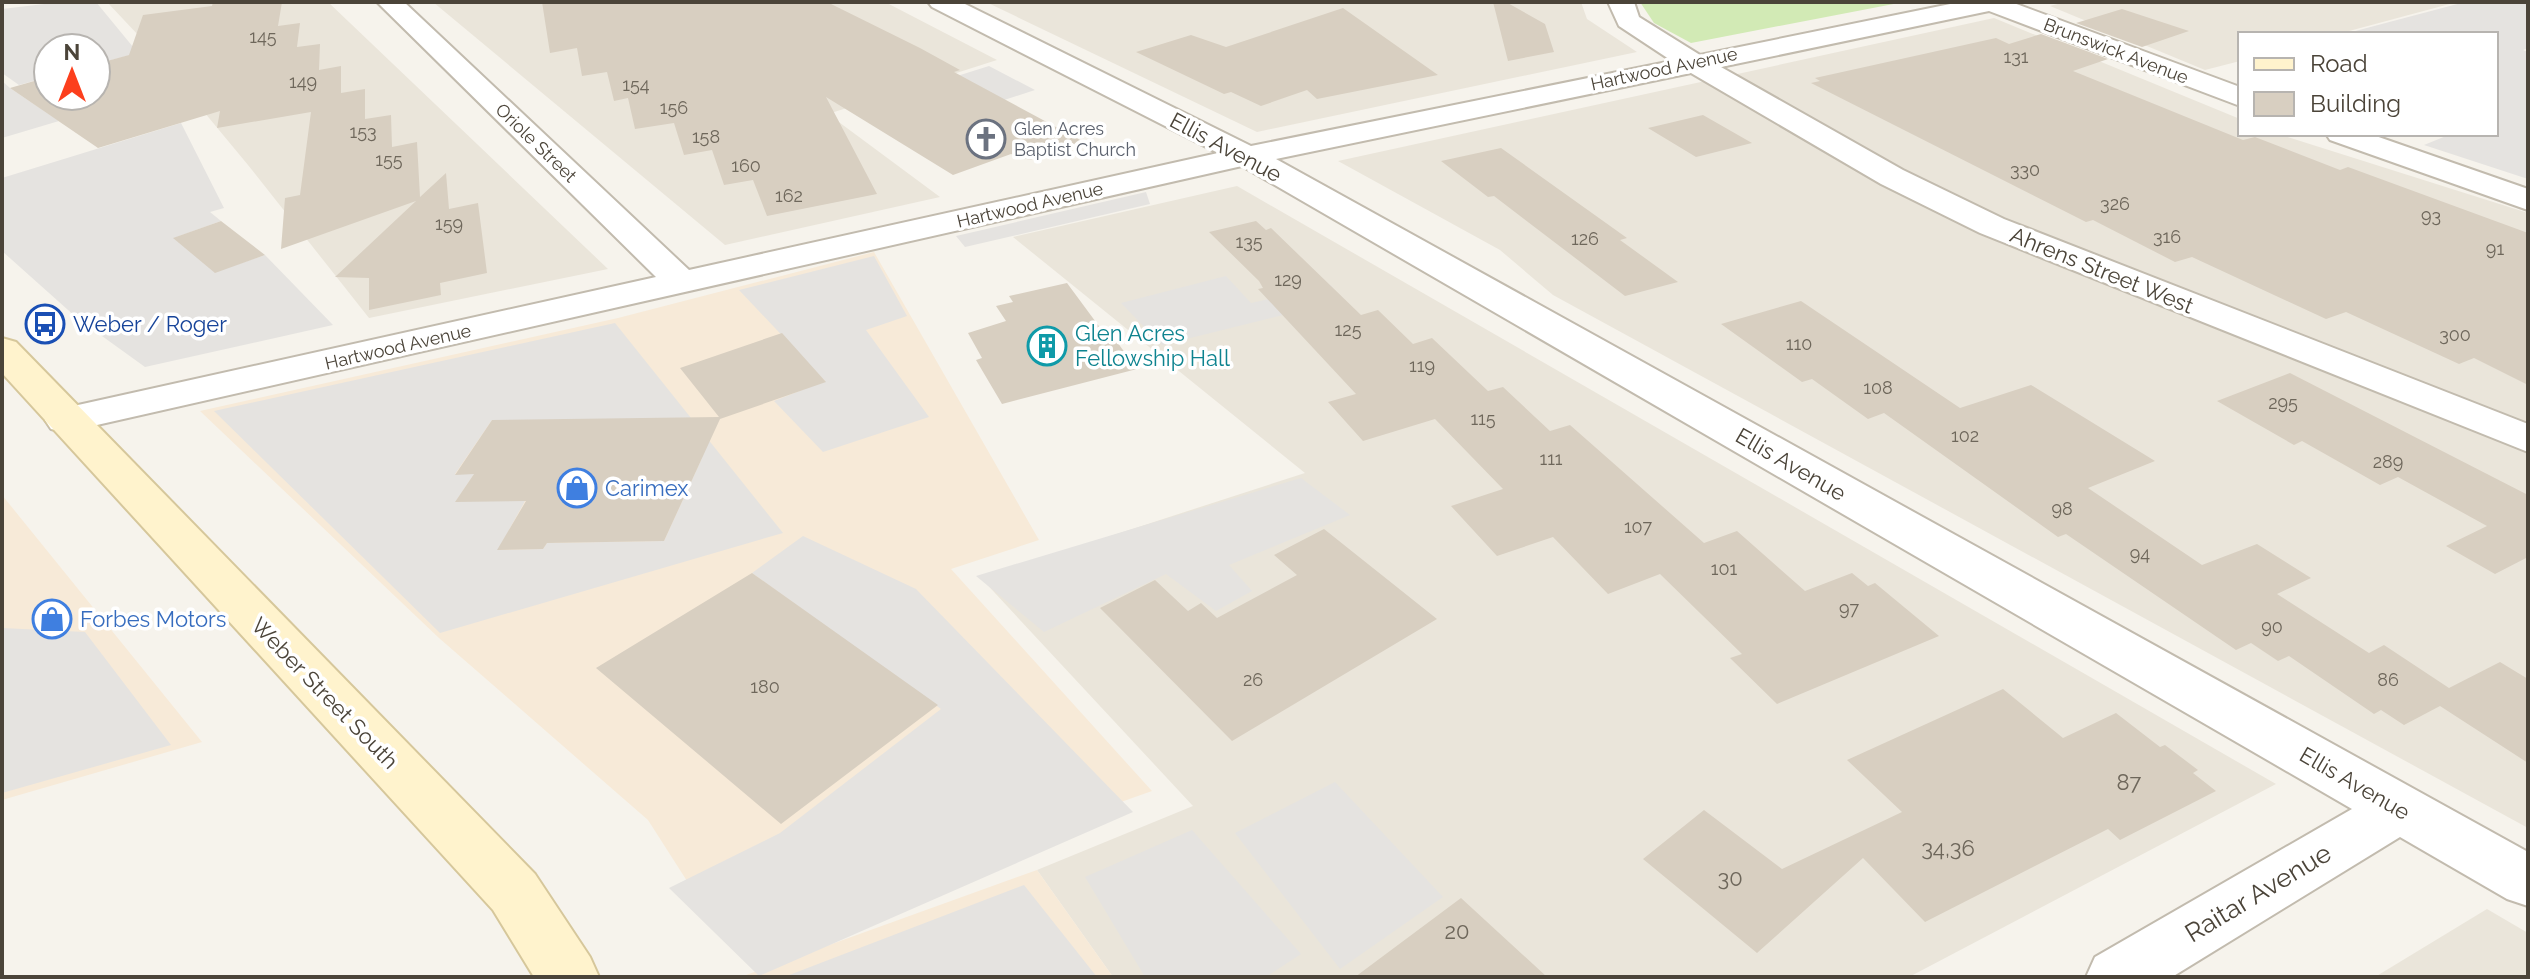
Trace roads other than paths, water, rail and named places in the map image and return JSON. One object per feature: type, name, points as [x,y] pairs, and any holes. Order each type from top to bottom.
[{"type":"main road","name":"Weber Street South","points":[[2,350],[514,892],[568,977]]},
{"type":"street","name":"Oriole Street","points":[[390,2],[682,283]]},
{"type":"street","name":"Ellis Avenue","points":[[941,2],[1247,156],[2528,881]]},
{"type":"street","name":"Ahrens Street West","points":[[1621,2],[1628,21],[1694,63],[1892,177],[1992,226],[2528,439]]},
{"type":"street","name":"Hartwood Avenue","points":[[66,420],[1247,156],[1992,2]]},
{"type":"street","name":"Brunswick Avenue","points":[[1992,2],[2238,96]]},
{"type":"street","points":[[2347,136],[2528,200]]},
{"type":"street","name":"Raitar Avenue","points":[[2117,977],[2400,809]]},
{"type":"place","name":"Glen Acres Baptist Church","points":[[986,139]]},
{"type":"place","name":"Weber / Roger","points":[[45,324]]},
{"type":"place","name":"Glen Acres Fellowship Hall","points":[[1047,346]]},
{"type":"place","name":"Carimex","points":[[577,488]]},
{"type":"place","name":"Forbes Motors","points":[[52,619]]}]
